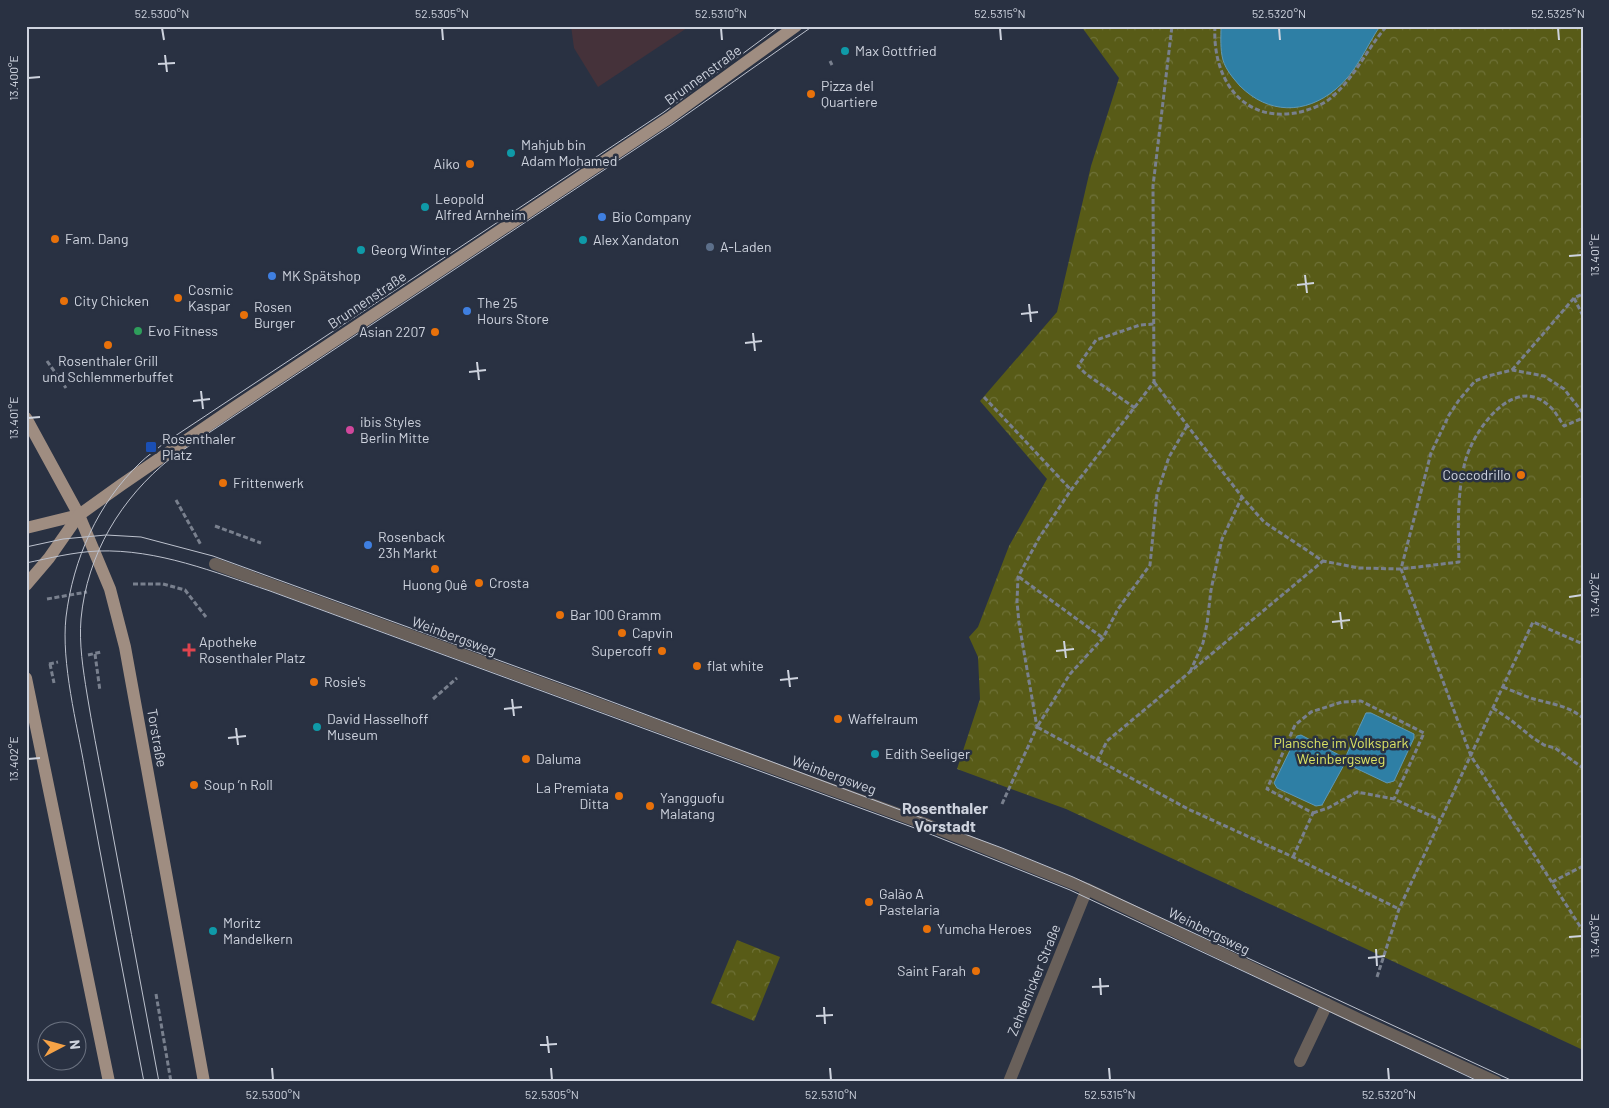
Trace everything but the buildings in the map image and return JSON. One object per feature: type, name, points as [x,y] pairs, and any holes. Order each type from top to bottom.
[{"type":"main road","name":"Brunnenstraße","points":[[79,516],[240,403],[669,118],[796,26]]},
{"type":"main road","name":"Torstraße","points":[[26,418],[79,516],[110,589],[125,647],[204,1082]]},
{"type":"main road","points":[[26,528],[79,516]]},
{"type":"main road","points":[[26,585],[49,558],[79,516]]},
{"type":"main road","points":[[26,678],[109,1082]]},
{"type":"street","name":"Weinbergsweg","points":[[215,564],[928,825],[1087,890],[1496,1082]]},
{"type":"street","name":"Zehdenicker Straße","points":[[1009,1082],[1087,890]]},
{"type":"street","points":[[1300,1061],[1327,1004]]},
{"type":"path","points":[[1172,26],[1153,186],[1154,382],[1242,497],[1264,522],[1323,561],[1359,568],[1401,569],[1459,562],[1459,497],[1465,462],[1473,440],[1497,409],[1508,401],[1521,396],[1532,396],[1548,404],[1564,426],[1583,418]]},
{"type":"path","points":[[1215,26],[1214,39],[1219,65],[1227,82],[1237,97],[1256,110],[1272,114],[1305,111],[1332,98],[1353,76],[1387,26]]},
{"type":"path","points":[[1512,370],[1574,298],[1583,294]]},
{"type":"path","points":[[1574,298],[1583,316]]},
{"type":"path","points":[[1134,408],[1086,374],[1078,366],[1096,340],[1140,325],[1154,324]]},
{"type":"path","points":[[47,361],[66,388]]},
{"type":"path","points":[[1583,413],[1564,389],[1544,376],[1512,370],[1476,381],[1459,400],[1431,453],[1401,569],[1471,756],[1583,931]]},
{"type":"path","points":[[1154,382],[1071,490],[1039,538],[1018,577],[1016,602],[1038,727],[1097,761],[1188,809],[1293,857],[1399,909]]},
{"type":"path","points":[[984,397],[1071,490]]},
{"type":"path","points":[[1002,804],[1038,727],[1070,674],[1103,638],[1118,610],[1150,565],[1157,494],[1169,457],[1187,426]]},
{"type":"path","points":[[1189,674],[1203,643],[1211,590],[1222,539],[1242,497]]},
{"type":"path","points":[[176,500],[207,554],[215,564]]},
{"type":"path","points":[[215,526],[261,543]]},
{"type":"path","points":[[1097,761],[1107,741],[1323,561]]},
{"type":"path","points":[[1018,577],[1103,638]]},
{"type":"path","points":[[44,599],[130,584],[163,584],[185,590],[206,617]]},
{"type":"path","points":[[1377,977],[1399,909],[1533,622],[1583,644]]},
{"type":"path","points":[[88,655],[101,652]]},
{"type":"path","points":[[95,654],[100,691]]},
{"type":"path","points":[[42,665],[58,662]]},
{"type":"path","points":[[1503,688],[1576,712],[1583,718]]},
{"type":"path","points":[[1394,799],[1424,733],[1361,701],[1342,702],[1311,712],[1294,725],[1267,789],[1313,813],[1328,808],[1357,792],[1394,799],[1440,820]]},
{"type":"path","points":[[1493,708],[1512,720],[1533,738],[1544,745],[1555,748],[1583,768]]},
{"type":"path","points":[[1293,857],[1313,813]]},
{"type":"path","points":[[1552,882],[1583,866]]},
{"type":"path","points":[[156,994],[171,1082]]},
{"type":"shaded area","points":[[571,26],[690,26],[598,87],[574,48]]},
{"type":"green space","name":"Plansche im Volkspark Weinbergsweg","points":[[1081,26],[1583,26],[1583,1050],[1066,809],[957,769],[980,699],[978,657],[969,637],[978,627],[1009,546],[1047,479],[980,401],[1057,312],[1091,166],[1119,78]]},
{"type":"green space","points":[[737,940],[780,957],[754,1021],[711,1003]]},
{"type":"water","points":[[1221,26],[1380,26],[1355,68],[1343,83],[1312,103],[1287,108],[1262,102],[1251,95],[1235,80],[1223,60]]},
{"type":"water","points":[[1366,713],[1371,713],[1414,734],[1414,738],[1394,781],[1387,783],[1345,763],[1322,805],[1316,806],[1277,788],[1274,783],[1297,736],[1301,735],[1345,758]]},
{"type":"tram line","points":[[144,1082],[74,714],[66,654],[65,635],[69,595],[81,553],[100,514],[125,479],[143,460],[163,444],[664,112],[780,26]]},
{"type":"tram line","points":[[159,1082],[93,729],[82,656],[81,619],[91,572],[99,550],[122,509],[153,474],[171,458],[673,124],[813,26]]},
{"type":"tram line","points":[[26,547],[63,539],[106,535],[141,537],[213,556],[583,691],[1002,848],[1073,877],[1515,1082]]},
{"type":"tram line","points":[[26,563],[89,552],[120,551],[185,563],[270,591],[920,830],[1070,890],[1480,1082]]},
{"type":"place","name":"Max Gottfried","points":[[845,51]]},
{"type":"place","name":"Pizza del Quartiere","points":[[811,94]]},
{"type":"place","name":"Mahjub bin Adam Mohamed","points":[[511,153]]},
{"type":"place","name":"Aiko","points":[[470,164]]},
{"type":"place","name":"Leopold Alfred Arnheim","points":[[425,207]]},
{"type":"place","name":"Bio Company","points":[[602,217]]},
{"type":"place","name":"Fam. Dang","points":[[55,239]]},
{"type":"place","name":"Alex Xandaton","points":[[583,240]]},
{"type":"place","name":"A-Laden","points":[[710,247]]},
{"type":"place","name":"Georg Winter","points":[[361,250]]},
{"type":"place","name":"MK Spätshop","points":[[272,276]]},
{"type":"place","name":"Cosmic Kaspar","points":[[178,298]]},
{"type":"place","name":"City Chicken","points":[[64,301]]},
{"type":"place","name":"The 25 Hours Store","points":[[467,311]]},
{"type":"place","name":"Rosen Burger","points":[[244,315]]},
{"type":"place","name":"Evo Fitness","points":[[138,331]]},
{"type":"place","name":"Asian 2207","points":[[435,332]]},
{"type":"place","name":"Rosenthaler Grill und Schlemmerbuffet","points":[[108,345]]},
{"type":"place","name":"ibis Styles Berlin Mitte","points":[[350,430]]},
{"type":"place","name":"Rosenthaler Platz","points":[[151,447]]},
{"type":"place","name":"Coccodrillo","points":[[1521,475]]},
{"type":"place","name":"Frittenwerk","points":[[223,483]]},
{"type":"place","name":"Rosenback 23h Markt","points":[[368,545]]},
{"type":"place","name":"Huong Quê","points":[[435,569]]},
{"type":"place","name":"Crosta","points":[[479,583]]},
{"type":"place","name":"Bar 100 Gramm","points":[[560,615]]},
{"type":"place","name":"Capvin","points":[[622,633]]},
{"type":"place","name":"Apotheke Rosenthaler Platz","points":[[189,650]]},
{"type":"place","name":"Supercoff","points":[[662,651]]},
{"type":"place","name":"flat white","points":[[697,666]]},
{"type":"place","name":"Rosie's","points":[[314,682]]},
{"type":"place","name":"Waffelraum","points":[[838,719]]},
{"type":"place","name":"David Hasselhoff Museum","points":[[317,727]]},
{"type":"place","name":"Edith Seeliger","points":[[875,754]]},
{"type":"place","name":"Daluma","points":[[526,759]]},
{"type":"place","name":"Soup ’n Roll","points":[[194,785]]},
{"type":"place","name":"La Premiata Ditta","points":[[619,796]]},
{"type":"place","name":"Yangguofu Malatang","points":[[650,806]]},
{"type":"place","name":"Galão A Pastelaria","points":[[869,902]]},
{"type":"place","name":"Yumcha Heroes","points":[[927,929]]},
{"type":"place","name":"Moritz Mandelkern","points":[[213,931]]},
{"type":"place","name":"Saint Farah","points":[[976,971]]},
{"type":"district","name":"Rosenthaler Vorstadt","points":[[945,817]]}]
